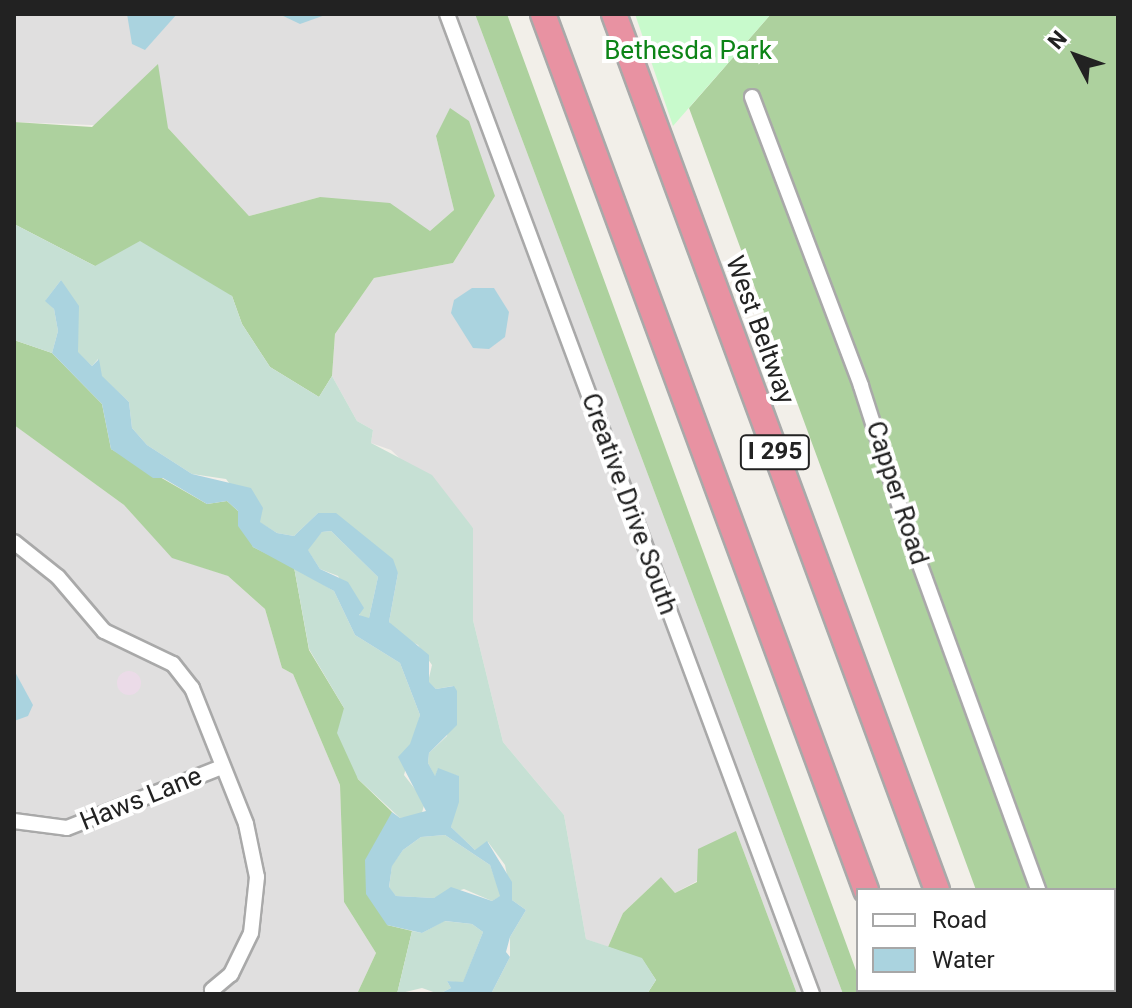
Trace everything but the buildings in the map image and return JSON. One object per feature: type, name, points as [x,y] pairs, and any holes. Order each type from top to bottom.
[{"type":"highway","name":"I 295","points":[[543,14],[865,888]]},
{"type":"highway","name":"West Beltway","points":[[614,14],[936,888]]},
{"type":"street","name":"Creative Drive South","points":[[447,14],[812,994]]},
{"type":"street","name":"Capper Road","points":[[752,97],[861,386],[908,532],[1037,888]]},
{"type":"street","points":[[14,542],[58,577],[104,631],[184,674],[253,846],[256,910],[240,960],[212,990]]},
{"type":"street","name":"Haws Lane","points":[[14,821],[67,828],[222,767]]},
{"type":"shaded area","points":[[14,14],[475,14],[843,994],[797,994],[736,831],[697,881],[675,893],[661,877],[623,913],[608,947],[586,939],[564,815],[503,742],[473,620],[473,528],[391,450],[371,443],[373,430],[357,421],[332,376],[335,334],[374,278],[453,263],[495,196],[436,136],[454,210],[430,231],[320,197],[249,216],[168,128],[14,122]]},
{"type":"shaded area","points":[[14,425],[124,505],[172,557],[228,576],[265,609],[282,668],[293,674],[340,785],[344,902],[376,953],[357,994],[14,994]]},
{"type":"shaded area","points":[[129,671],[137,675],[141,683],[137,691],[129,695],[121,691],[117,683],[121,675]]},
{"type":"green space","points":[[475,14],[507,14],[856,971],[856,992],[865,994],[843,994]]},
{"type":"green space","name":"Bethesda Park","points":[[635,14],[771,14],[673,126]]},
{"type":"green space","points":[[771,14],[1118,14],[1118,994],[1104,992],[1116,992],[1116,888],[975,888],[689,108]]},
{"type":"green space","points":[[158,64],[168,128],[249,216],[320,197],[390,203],[430,231],[454,210],[436,136],[450,108],[469,121],[495,196],[453,263],[374,278],[335,334],[332,376],[319,397],[270,367],[242,324],[232,296],[95,266],[14,224],[14,122],[92,127]]},
{"type":"green space","points":[[14,224],[95,266],[140,241],[232,296],[242,324],[270,367],[319,397],[332,376],[357,421],[373,430],[371,443],[432,475],[473,528],[473,620],[503,742],[564,815],[586,939],[642,958],[656,980],[647,994],[491,994],[510,957],[510,937],[526,910],[512,900],[505,865],[488,842],[476,851],[451,827],[458,776],[438,769],[435,777],[428,763],[429,753],[447,736],[453,686],[436,689],[428,682],[432,665],[418,645],[398,635],[389,622],[398,573],[318,513],[294,536],[277,533],[259,522],[226,479],[192,474],[147,445],[132,428],[129,402],[101,376],[98,359],[92,366],[77,352],[61,280],[46,300],[54,309],[58,331],[52,353],[14,340]]},
{"type":"green space","points":[[14,340],[52,353],[102,404],[111,449],[207,504],[227,501],[238,511],[253,547],[294,567],[309,650],[344,708],[358,779],[392,812],[387,925],[412,931],[397,994],[357,994],[376,953],[344,902],[340,785],[293,674],[282,668],[265,609],[228,576],[172,558],[124,505],[14,425]]},
{"type":"green space","points":[[331,531],[378,577],[369,618],[362,619],[338,576],[320,569],[307,549],[322,532]]},
{"type":"green space","points":[[294,567],[334,591],[355,635],[400,663],[420,715],[404,775],[425,802],[421,816],[400,818],[358,779],[337,733],[344,708],[309,649]]},
{"type":"green space","points":[[736,831],[797,994],[647,994],[656,980],[642,959],[608,947],[623,913],[661,877],[675,893],[697,882],[698,849]]},
{"type":"green space","points":[[445,835],[490,865],[501,896],[492,901],[464,889],[434,898],[396,896],[389,888],[392,865],[403,850],[421,837]]},
{"type":"green space","points":[[444,921],[472,924],[483,932],[463,983],[447,981],[451,988],[439,994],[422,988],[397,994],[412,931],[422,933]]},
{"type":"water","points":[[127,14],[177,14],[145,50],[132,44]]},
{"type":"water","points":[[279,14],[328,14],[300,24]]},
{"type":"water","points":[[61,280],[79,306],[78,352],[92,366],[99,359],[102,376],[129,402],[132,428],[147,445],[192,474],[251,488],[263,508],[260,522],[277,533],[294,536],[318,513],[336,513],[393,559],[398,573],[389,622],[429,655],[429,682],[436,689],[454,686],[457,691],[457,725],[429,753],[428,763],[435,776],[438,768],[459,776],[459,802],[451,827],[475,850],[487,841],[512,882],[512,900],[526,910],[510,937],[506,952],[510,957],[491,994],[439,994],[451,988],[447,981],[463,982],[483,932],[472,924],[445,921],[422,933],[387,925],[366,894],[365,860],[392,812],[400,818],[426,811],[398,757],[410,744],[420,715],[400,663],[355,635],[334,591],[253,547],[238,526],[238,511],[227,501],[207,504],[163,478],[153,478],[111,449],[102,404],[52,353],[58,331],[54,309],[45,301]],"holes":[[[331,531],[378,577],[369,618],[359,615],[364,608],[348,582],[320,569],[308,550],[322,532]],[[445,835],[490,865],[500,896],[492,901],[451,887],[434,898],[396,896],[389,887],[392,866],[403,850],[421,837]]]},
{"type":"water","points":[[472,288],[494,288],[509,312],[505,337],[489,349],[473,348],[451,313],[454,300]]},
{"type":"water","points":[[14,670],[33,705],[28,716],[14,721]]}]
